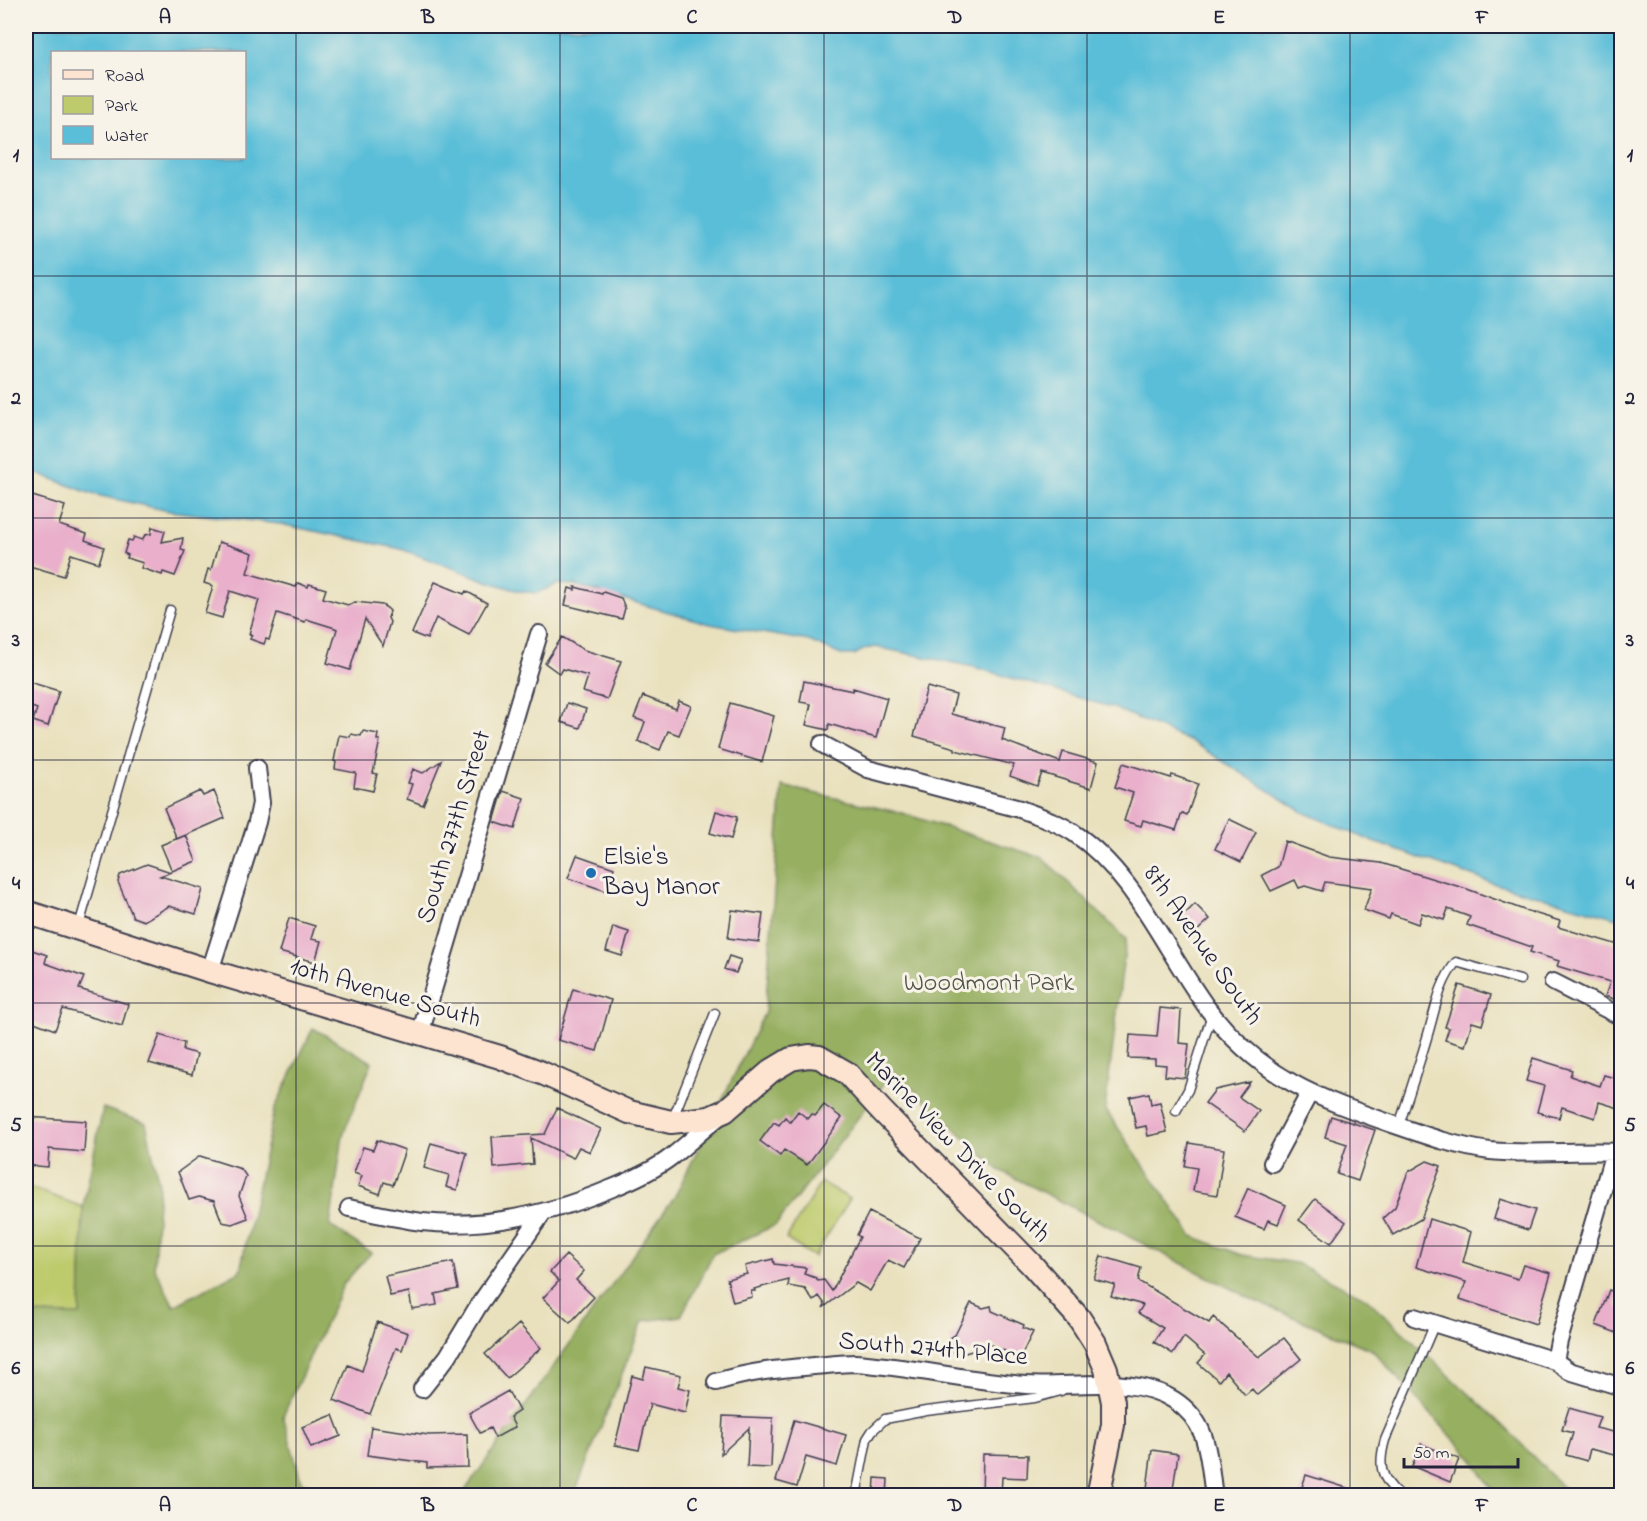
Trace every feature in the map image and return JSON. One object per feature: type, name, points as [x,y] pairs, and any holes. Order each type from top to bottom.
[{"type":"main road","name":"10th Avenue South","points":[[26,912],[210,971],[500,1057],[542,1072],[629,1112],[671,1122],[709,1118],[725,1111]]},
{"type":"main road","name":"Marine View Drive South","points":[[725,1111],[771,1071],[791,1059],[819,1057],[847,1073],[1032,1265],[1079,1318],[1095,1343],[1106,1369],[1113,1402],[1113,1425],[1098,1496]]},
{"type":"street","name":"South 277th Street","points":[[420,1035],[539,634]]},
{"type":"street","name":"8th Avenue South","points":[[822,744],[868,769],[1020,809],[1073,832],[1118,872],[1179,967],[1212,1013],[1248,1053],[1277,1074],[1310,1092],[1399,1126],[1454,1143],[1487,1150],[1618,1152]]},
{"type":"street","points":[[210,971],[257,822],[261,803],[256,768]]},
{"type":"street","points":[[1553,982],[1622,1017]]},
{"type":"street","points":[[1272,1163],[1310,1092]]},
{"type":"street","name":"Marine View Drive South","points":[[350,1208],[421,1222],[452,1224],[542,1214],[596,1195],[645,1173],[670,1158],[725,1111]]},
{"type":"street","points":[[1556,1361],[1559,1341],[1618,1152]]},
{"type":"street","points":[[422,1389],[448,1356],[477,1308],[542,1214]]},
{"type":"street","points":[[1414,1317],[1556,1361],[1569,1371],[1622,1387]]},
{"type":"street","name":"South 274th Place","points":[[716,1382],[761,1370],[854,1363],[1026,1385],[1140,1387],[1173,1399],[1200,1425],[1206,1437],[1214,1496]]},
{"type":"lane","points":[[78,929],[170,610]]},
{"type":"lane","points":[[1399,1126],[1436,1000],[1445,976],[1456,962],[1520,980]]},
{"type":"lane","points":[[671,1122],[715,1013]]},
{"type":"lane","points":[[1176,1111],[1188,1090],[1212,1013]]},
{"type":"lane","points":[[1400,1496],[1385,1478],[1380,1466],[1380,1457],[1385,1440],[1435,1323]]},
{"type":"lane","points":[[856,1496],[867,1439],[885,1419],[926,1411],[1035,1398],[1085,1385]]},
{"type":"green space","name":"Woodmont Park","points":[[782,786],[902,813],[1043,858],[1126,939],[1105,1109],[1192,1236],[1242,1255],[1296,1263],[1365,1297],[1506,1428],[1570,1495],[1496,1495],[1473,1460],[1372,1350],[1255,1301],[999,1170],[894,1071],[776,1225],[713,1254],[681,1316],[643,1321],[574,1495],[461,1496],[675,1196],[765,1012]]},
{"type":"green space","points":[[313,1028],[372,1062],[343,1135],[330,1226],[371,1253],[344,1283],[283,1416],[305,1495],[26,1495],[26,1314],[80,1315],[83,1207],[103,1108],[146,1123],[159,1184],[154,1267],[174,1306],[240,1271],[274,1110]]},
{"type":"green space","points":[[821,1182],[850,1199],[814,1257],[786,1239]]},
{"type":"green space","points":[[26,1186],[83,1207],[80,1316],[26,1314]]},
{"type":"green space","points":[[302,1483],[356,1495],[305,1495]]},
{"type":"water","points":[[26,26],[1621,26],[1621,919],[1495,884],[1374,842],[1303,812],[1194,743],[1114,708],[974,667],[876,647],[865,649],[854,655],[841,655],[809,641],[710,624],[575,585],[557,584],[537,593],[519,591],[401,549],[280,524],[169,511],[92,494],[26,469]]},
{"type":"building","points":[[26,494],[65,506],[59,525],[87,534],[85,540],[104,547],[99,563],[71,554],[64,576],[26,565]]},
{"type":"building","points":[[152,527],[165,531],[162,542],[183,538],[181,550],[185,551],[175,576],[163,572],[162,575],[141,568],[143,563],[127,558],[128,555],[124,553],[128,540],[132,541],[134,537],[142,540],[145,535],[151,534]]},
{"type":"building","points":[[219,542],[253,553],[247,573],[296,587],[298,583],[308,587],[309,584],[326,589],[323,598],[348,605],[355,602],[382,605],[387,608],[390,611],[388,618],[390,622],[383,646],[365,619],[350,670],[327,663],[337,629],[335,628],[277,613],[269,640],[266,639],[264,644],[250,639],[252,635],[249,634],[259,600],[230,591],[222,618],[205,613],[213,586],[204,583],[208,569],[211,570]]},
{"type":"building","points":[[435,582],[464,594],[466,591],[487,603],[469,635],[436,618],[427,639],[412,633]]},
{"type":"building","points":[[575,587],[621,598],[625,608],[622,619],[565,605],[569,588],[575,590]]},
{"type":"building","points":[[562,637],[584,650],[621,661],[607,699],[583,692],[588,676],[563,669],[560,674],[545,663]]},
{"type":"building","points":[[26,681],[59,691],[48,726],[33,721],[37,709],[26,705]]},
{"type":"building","points":[[804,681],[853,691],[853,688],[887,698],[876,738],[829,724],[828,730],[806,725],[811,704],[800,702]]},
{"type":"building","points":[[927,687],[956,695],[951,714],[1005,728],[1002,740],[1060,762],[1063,752],[1098,762],[1091,788],[1042,773],[1037,786],[1010,776],[1014,765],[955,750],[955,748],[914,736]]},
{"type":"building","points":[[643,696],[676,709],[679,701],[691,706],[679,735],[668,731],[660,750],[638,741],[645,722],[634,718]]},
{"type":"building","points":[[567,703],[586,709],[580,728],[561,722]]},
{"type":"building","points":[[730,703],[774,716],[762,762],[718,749]]},
{"type":"building","points":[[363,731],[378,734],[377,740],[380,740],[373,773],[377,774],[373,791],[354,787],[356,773],[335,769],[336,762],[334,761],[339,735],[361,736]]},
{"type":"building","points":[[441,761],[423,805],[407,799],[412,784],[408,783],[413,769],[423,773]]},
{"type":"building","points":[[1123,763],[1198,784],[1187,815],[1182,813],[1176,830],[1143,820],[1141,826],[1124,821],[1133,793],[1115,787]]},
{"type":"building","points":[[200,791],[203,796],[214,791],[225,818],[177,839],[164,808]]},
{"type":"building","points":[[503,791],[524,798],[515,829],[494,822]]},
{"type":"building","points":[[716,811],[737,817],[731,839],[710,833]]},
{"type":"building","points":[[1229,819],[1256,832],[1241,862],[1215,849]]},
{"type":"building","points":[[186,835],[196,861],[172,871],[161,845]]},
{"type":"building","points":[[1285,841],[1329,857],[1381,863],[1467,889],[1560,921],[1558,927],[1622,946],[1622,1002],[1605,996],[1610,982],[1557,966],[1559,961],[1530,952],[1532,947],[1467,925],[1470,917],[1448,909],[1444,920],[1422,913],[1418,924],[1391,914],[1389,919],[1364,910],[1372,888],[1325,882],[1322,891],[1305,886],[1299,888],[1295,880],[1271,891],[1262,875],[1278,867]]},
{"type":"building","name":"Elsie's Bay Manor","points":[[577,855],[614,868],[606,891],[568,878]]},
{"type":"building","points":[[147,864],[171,872],[160,876],[203,889],[196,914],[169,906],[144,921],[133,917],[118,882],[120,875]]},
{"type":"building","points":[[1195,904],[1210,919],[1196,932],[1182,917]]},
{"type":"building","points":[[732,910],[763,914],[759,942],[728,938]]},
{"type":"building","points":[[289,918],[315,926],[311,939],[321,941],[315,962],[279,952]]},
{"type":"building","points":[[613,927],[629,932],[622,956],[606,951]]},
{"type":"building","points":[[26,948],[47,955],[45,963],[84,977],[79,989],[128,1004],[122,1026],[63,1009],[55,1030],[26,1019]]},
{"type":"building","points":[[729,956],[741,960],[736,973],[724,969]]},
{"type":"building","points":[[1459,985],[1491,995],[1482,1025],[1472,1022],[1465,1046],[1445,1040],[1449,1028],[1445,1027]]},
{"type":"building","points":[[573,989],[611,1000],[597,1051],[558,1040]]},
{"type":"building","points":[[1160,1008],[1181,1010],[1179,1043],[1189,1044],[1185,1078],[1165,1076],[1166,1065],[1155,1064],[1155,1059],[1128,1058],[1130,1035],[1157,1037]]},
{"type":"building","points":[[160,1035],[184,1043],[183,1050],[197,1054],[192,1075],[149,1063]]},
{"type":"building","points":[[1533,1058],[1572,1070],[1570,1076],[1600,1086],[1604,1075],[1622,1080],[1622,1109],[1599,1102],[1595,1118],[1562,1107],[1559,1118],[1537,1112],[1544,1086],[1526,1081]]},
{"type":"building","points":[[1250,1082],[1239,1097],[1259,1111],[1245,1131],[1205,1103],[1215,1090]]},
{"type":"building","points":[[1149,1093],[1151,1104],[1160,1102],[1167,1132],[1148,1136],[1146,1126],[1136,1128],[1130,1097]]},
{"type":"building","points":[[824,1105],[842,1118],[807,1165],[784,1150],[780,1156],[760,1141],[774,1122],[779,1125],[785,1117],[790,1122],[798,1111],[808,1119],[812,1114],[815,1116]]},
{"type":"building","points":[[557,1108],[601,1129],[590,1152],[579,1147],[573,1158],[531,1138],[533,1164],[494,1168],[492,1137],[545,1134]]},
{"type":"building","points":[[1331,1116],[1375,1130],[1358,1181],[1337,1174],[1347,1144],[1325,1137]]},
{"type":"building","points":[[26,1117],[86,1121],[84,1152],[49,1149],[48,1167],[26,1165]]},
{"type":"building","points":[[377,1140],[405,1150],[393,1185],[384,1182],[380,1194],[358,1186],[362,1176],[354,1173],[363,1147],[373,1150]]},
{"type":"building","points":[[431,1143],[467,1153],[457,1190],[446,1187],[449,1175],[424,1168]]},
{"type":"building","points":[[1189,1143],[1224,1149],[1217,1195],[1193,1191],[1197,1168],[1185,1166]]},
{"type":"building","points":[[200,1156],[241,1169],[246,1176],[239,1196],[248,1218],[232,1224],[222,1222],[214,1201],[199,1197],[189,1200],[178,1172]]},
{"type":"building","points":[[1427,1161],[1441,1166],[1421,1219],[1393,1235],[1383,1218],[1395,1207],[1408,1172]]},
{"type":"building","points":[[1248,1188],[1286,1205],[1278,1224],[1268,1220],[1264,1229],[1235,1217]]},
{"type":"building","points":[[1315,1199],[1346,1222],[1331,1243],[1299,1220]]},
{"type":"building","points":[[1500,1199],[1535,1210],[1528,1230],[1494,1219]]},
{"type":"building","points":[[869,1212],[920,1238],[904,1268],[888,1260],[870,1291],[856,1283],[823,1308],[825,1304],[819,1296],[813,1301],[805,1289],[788,1286],[789,1280],[754,1289],[755,1291],[751,1291],[752,1297],[733,1302],[727,1279],[747,1274],[745,1266],[773,1259],[774,1264],[806,1268],[804,1274],[818,1281],[824,1280],[832,1291],[860,1237],[857,1235]]},
{"type":"building","points":[[1429,1219],[1471,1232],[1463,1262],[1518,1279],[1523,1265],[1551,1273],[1536,1324],[1460,1299],[1466,1282],[1416,1267]]},
{"type":"building","points":[[566,1255],[584,1271],[576,1280],[594,1297],[570,1323],[543,1298],[559,1281],[550,1272]]},
{"type":"building","points":[[1101,1256],[1141,1268],[1138,1281],[1209,1323],[1213,1317],[1259,1357],[1284,1338],[1301,1359],[1257,1395],[1252,1389],[1245,1395],[1226,1372],[1219,1381],[1198,1363],[1205,1355],[1184,1337],[1173,1354],[1154,1342],[1163,1328],[1138,1313],[1143,1305],[1111,1296],[1115,1285],[1094,1279]]},
{"type":"building","points":[[453,1262],[458,1289],[435,1294],[437,1305],[412,1309],[409,1292],[390,1296],[385,1276]]},
{"type":"building","points":[[1609,1290],[1620,1294],[1616,1306],[1622,1308],[1622,1335],[1596,1325]]},
{"type":"building","points":[[971,1303],[983,1308],[991,1306],[992,1311],[1024,1325],[1023,1328],[1033,1332],[1020,1358],[992,1345],[955,1356],[950,1338],[955,1335]]},
{"type":"building","points":[[377,1322],[408,1333],[402,1350],[396,1348],[370,1414],[334,1400],[348,1365],[362,1371]]},
{"type":"building","points":[[519,1324],[541,1348],[507,1378],[485,1354]]},
{"type":"building","points":[[646,1367],[681,1375],[678,1387],[690,1390],[685,1413],[650,1404],[639,1450],[615,1445],[632,1376],[643,1379]]},
{"type":"building","points":[[508,1391],[519,1411],[510,1417],[515,1427],[495,1438],[490,1428],[480,1433],[469,1413]]},
{"type":"building","points":[[1569,1408],[1600,1417],[1596,1428],[1622,1434],[1622,1457],[1590,1449],[1587,1461],[1566,1455],[1573,1433],[1562,1430]]},
{"type":"building","points":[[333,1415],[341,1436],[311,1448],[302,1427]]},
{"type":"building","points":[[723,1416],[773,1418],[771,1468],[747,1467],[749,1428],[721,1454]]},
{"type":"building","points":[[794,1420],[846,1435],[837,1466],[806,1457],[797,1487],[776,1481]]},
{"type":"building","points":[[371,1427],[429,1435],[467,1434],[468,1467],[427,1468],[427,1463],[367,1455]]},
{"type":"building","points":[[1421,1444],[1459,1459],[1450,1482],[1412,1466]]},
{"type":"building","points":[[1152,1450],[1178,1454],[1172,1496],[1146,1496]]},
{"type":"building","points":[[983,1454],[1028,1455],[1027,1478],[1002,1477],[1001,1496],[982,1496]]},
{"type":"building","points":[[1306,1475],[1363,1493],[1362,1496],[1299,1496]]},
{"type":"building","points":[[875,1478],[888,1479],[887,1496],[874,1496]]},
{"type":"place","name":"Elsie's Bay Manor","points":[[591,873]]}]
